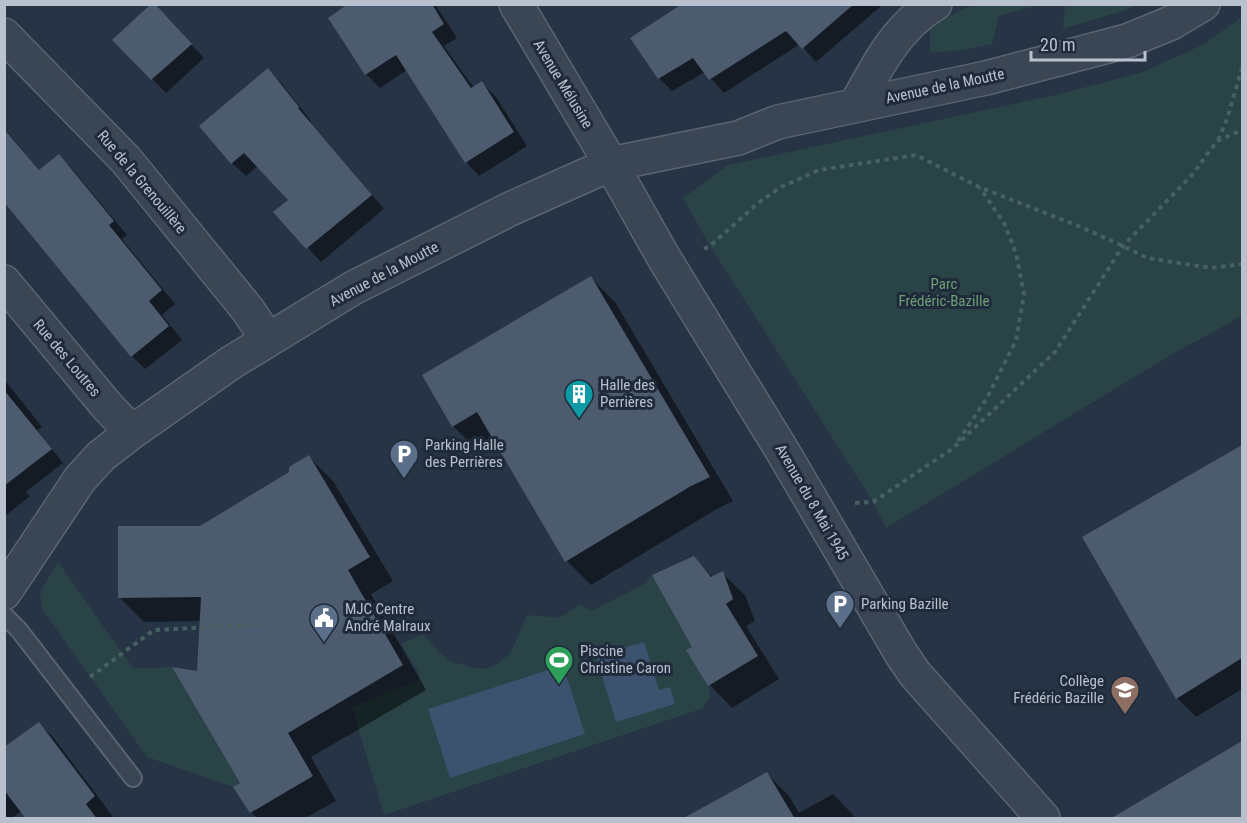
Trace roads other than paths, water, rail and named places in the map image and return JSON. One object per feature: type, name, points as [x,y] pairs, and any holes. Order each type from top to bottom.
[{"type":"street","name":"Avenue Mélusine","points":[[516,4],[611,164]]},
{"type":"street","name":"Avenue de la Moutte","points":[[856,105],[872,75],[904,29],[922,12],[935,4]]},
{"type":"street","name":"Avenue de la Moutte","points":[[4,593],[80,479],[101,456],[132,432],[232,362],[353,288],[510,208],[611,164],[738,138],[778,122],[986,78],[1127,41],[1171,22],[1203,4]]},
{"type":"street","name":"Rue de la Grenouillère","points":[[4,35],[126,159],[248,310],[268,340]]},
{"type":"street","name":"Avenue du 8 Mai 1945","points":[[611,164],[664,258],[783,452],[902,655],[915,674],[1043,819]]},
{"type":"street","name":"Rue des Loutres","points":[[4,282],[107,406],[132,432]]},
{"type":"lane","points":[[4,615],[19,630],[133,778]]},
{"type":"water","points":[[644,642],[659,690],[670,687],[675,704],[616,722],[596,656]]},
{"type":"water","points":[[563,665],[585,734],[450,778],[428,709]]},
{"type":"place","name":"Halle des Perrières","points":[[579,420]]},
{"type":"place","name":"Parking Halle des Perrières","points":[[404,480]]},
{"type":"place","name":"Parking Bazille","points":[[840,630]]},
{"type":"place","name":"MJC Centre André Malraux","points":[[324,644]]},
{"type":"place","name":"Piscine Christine Caron","points":[[559,686]]},
{"type":"place","name":"Collège Frédéric Bazille","points":[[1125,716]]},
{"type":"park label","name":"Parc Frédéric-Bazille","points":[[944,292]]}]
